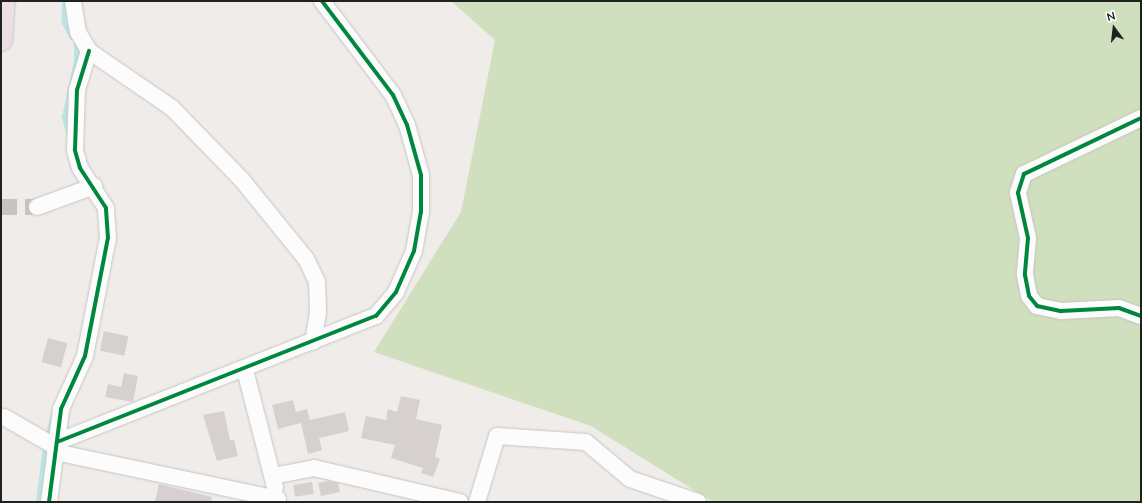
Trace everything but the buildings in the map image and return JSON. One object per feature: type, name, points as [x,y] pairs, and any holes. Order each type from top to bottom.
[{"type":"highway","points":[[1,40],[4,1]]},
{"type":"street","points":[[73,1],[78,32],[89,51],[172,108],[242,180],[306,259],[317,282],[318,312],[313,342]]},
{"type":"street","points":[[56,447],[376,316],[396,292],[414,251],[421,212],[421,175],[407,125],[393,94],[322,1]]},
{"type":"street","points":[[49,502],[62,409],[85,356],[108,238],[106,208],[94,186],[80,168],[75,150],[77,90],[89,51]]},
{"type":"street","points":[[1141,118],[1024,174],[1018,193],[1028,238],[1025,275],[1029,296],[1037,306],[1061,311],[1119,308],[1141,316]]},
{"type":"street","points":[[37,207],[94,186]]},
{"type":"street","points":[[4,417],[56,447],[278,501],[273,476],[245,370]]},
{"type":"street","points":[[477,502],[497,436],[586,442],[630,479],[698,502]]},
{"type":"street","points":[[273,476],[314,468],[460,502]]},
{"type":"green space","points":[[451,1],[1141,1],[1141,502],[713,502],[591,426],[374,352],[461,212],[495,40]]},
{"type":"waterway","points":[[65,1],[64,22],[72,37]]},
{"type":"waterway","points":[[69,135],[64,117],[76,60],[76,44]]},
{"type":"waterway","points":[[38,502],[45,446],[53,415]]},
{"type":"tunnel","points":[[1,207],[37,207]]},
{"type":"cycle path","points":[[57,442],[376,316],[396,292],[414,251],[421,212],[421,175],[407,125],[393,95],[322,1]]},
{"type":"cycle path","points":[[49,502],[61,409],[85,356],[108,238],[106,208],[80,168],[75,150],[77,90],[89,51]]},
{"type":"cycle path","points":[[1141,118],[1024,174],[1018,193],[1028,238],[1025,275],[1029,296],[1037,306],[1061,311],[1119,308],[1141,316]]}]
